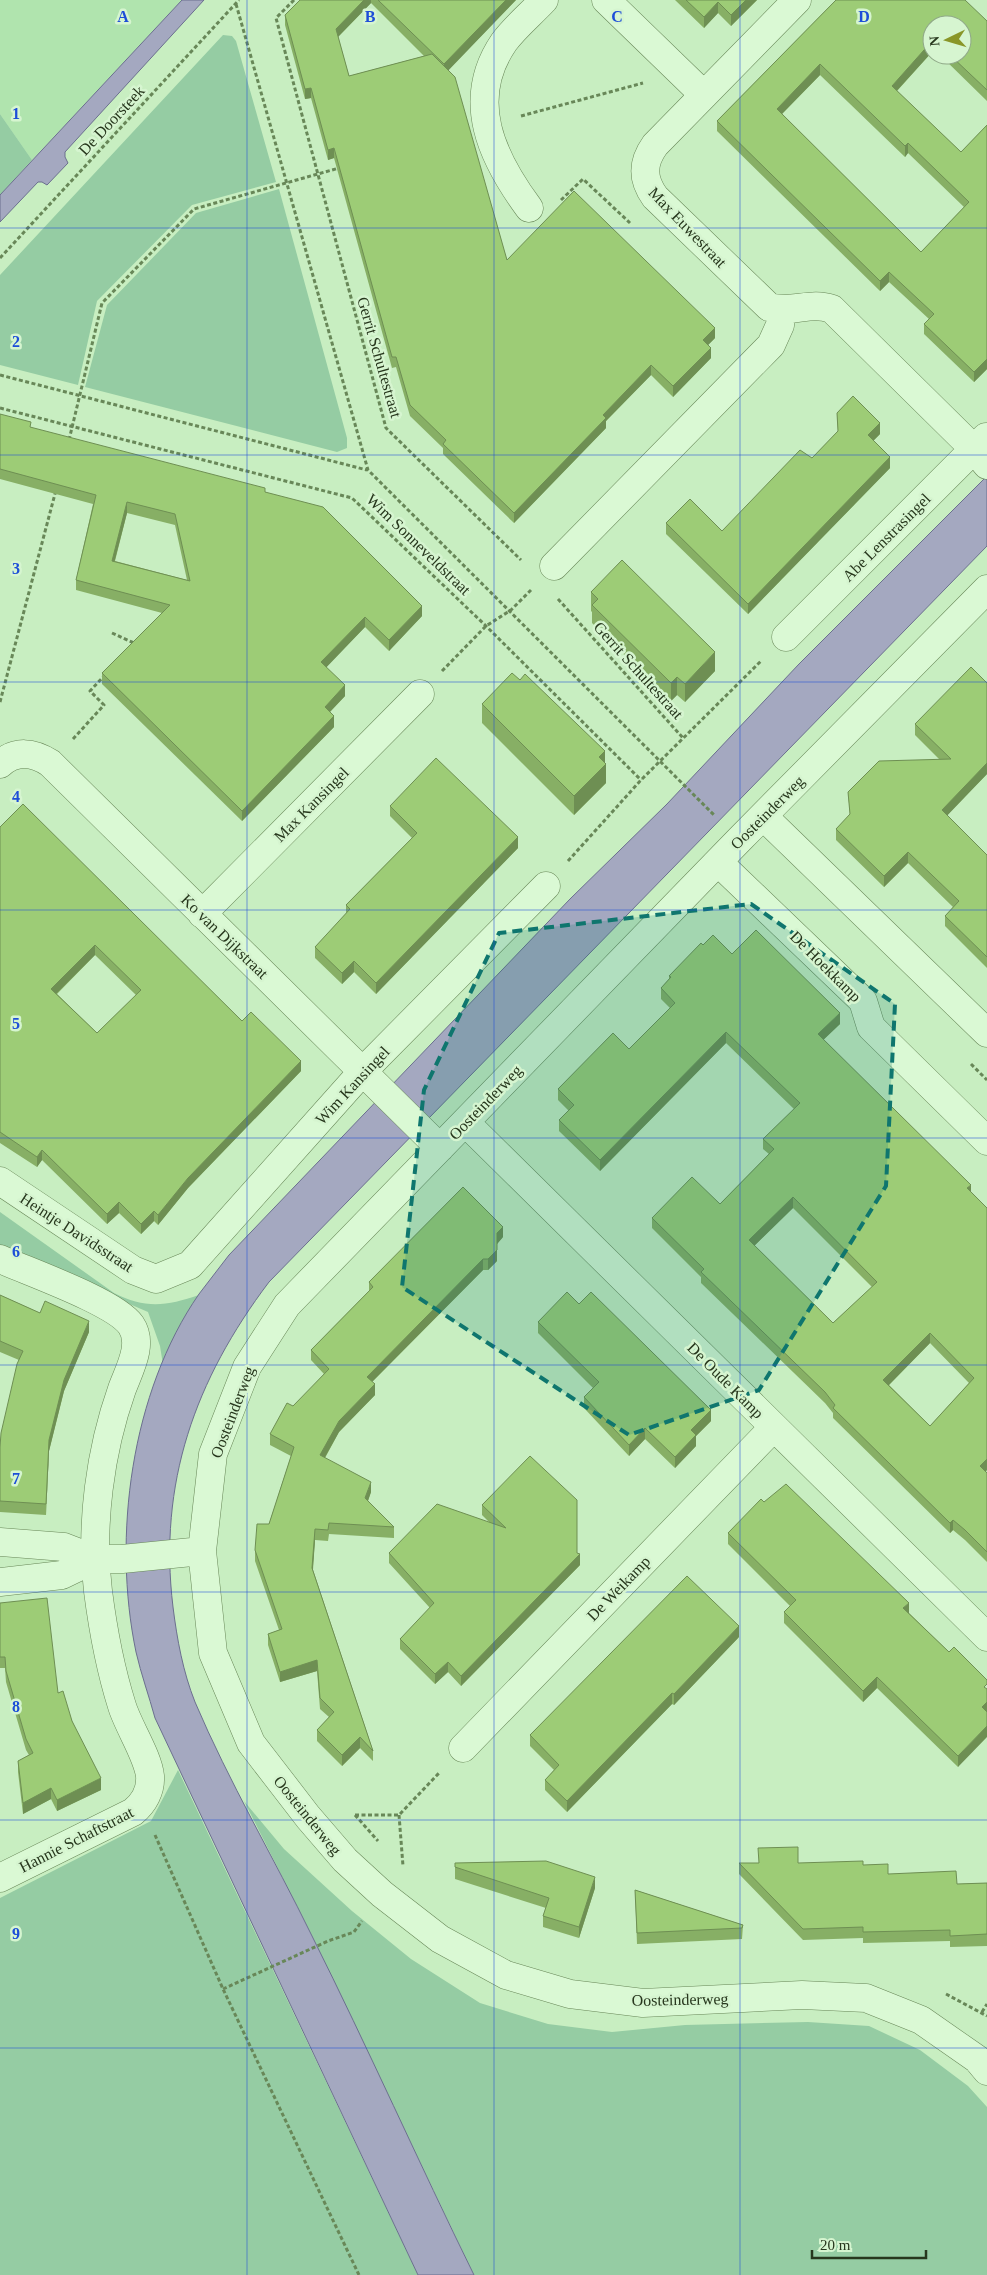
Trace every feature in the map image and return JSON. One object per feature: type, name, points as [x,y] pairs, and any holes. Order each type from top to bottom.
[{"type":"street","points":[[529,208],[507,178],[492,148],[486,125],[484,104],[487,82],[492,66],[505,42],[544,0]]},
{"type":"street","points":[[606,0],[704,95]]},
{"type":"street","name":"Max Euwestraat","points":[[782,311],[769,308],[759,300],[655,197],[647,186],[644,170],[647,156],[654,145],[797,0]]},
{"type":"street","points":[[547,573],[771,345],[780,325],[782,311],[796,310],[810,305],[821,305],[832,309],[983,450]]},
{"type":"street","name":"Abe Lenstrasingel","points":[[786,637],[983,450]]},
{"type":"street","name":"Oosteinderweg","points":[[982,603],[763,816],[465,1122],[432,1141],[287,1305],[247,1367],[214,1454],[202,1551],[213,1653],[252,1743],[308,1817],[346,1860],[382,1894],[440,1939],[506,1975],[570,1994],[643,2003],[802,1995],[866,1998],[921,2020],[984,2058]]},
{"type":"street","name":"Max Kansingel","points":[[202,914],[420,694]]},
{"type":"street","name":"Ko van Dijkstraat","points":[[0,764],[8,757],[25,753],[40,756],[50,763],[432,1141]]},
{"type":"street","points":[[763,816],[987,1033]]},
{"type":"street","name":"De Hoekkamp","points":[[718,862],[863,1001],[870,1027],[987,1141]]},
{"type":"street","name":"Wim Kansingel","points":[[156,1279],[190,1265],[371,1080],[546,886]]},
{"type":"street","name":"De Oude Kamp","points":[[465,1122],[987,1637]]},
{"type":"street","name":"Heintje Davidsstraat","points":[[0,1181],[133,1270],[156,1279]]},
{"type":"street","points":[[0,1259],[114,1309],[132,1326],[137,1340],[134,1355],[116,1407],[100,1481],[95,1558]]},
{"type":"street","name":"De Weikamp","points":[[463,1748],[774,1427]]},
{"type":"street","points":[[0,1542],[64,1547],[95,1558],[122,1559],[202,1551]]},
{"type":"street","points":[[0,1582],[62,1575],[95,1558]]},
{"type":"street","name":"Hannie Schaftstraat","points":[[0,1878],[140,1806],[148,1792],[150,1776],[122,1707],[108,1658],[95,1558]]},
{"type":"path","name":"De Doorsteek","points":[[0,258],[240,0]]},
{"type":"path","name":"Gerrit Schultestraat","points":[[294,0],[276,18],[386,428],[547,573],[683,738]]},
{"type":"path","points":[[236,4],[368,470],[511,610],[660,761],[678,782],[718,819]]},
{"type":"path","points":[[486,125],[681,73]]},
{"type":"path","points":[[68,444],[102,303],[194,209],[345,166]]},
{"type":"path","points":[[529,208],[546,214],[583,179],[631,224],[655,197]]},
{"type":"path","name":"Wim Sonneveldstraat","points":[[0,375],[368,470]]},
{"type":"path","name":"Wim Sonneveldstraat","points":[[0,408],[352,498],[486,626],[641,780]]},
{"type":"path","points":[[0,702],[58,481]]},
{"type":"path","points":[[420,694],[486,626],[511,610],[547,573]]},
{"type":"path","points":[[112,633],[134,643],[128,650]]},
{"type":"path","points":[[546,886],[641,780],[786,637]]},
{"type":"path","points":[[50,763],[104,706],[90,690],[109,670]]},
{"type":"path","points":[[308,1817],[399,1815],[463,1748]]},
{"type":"path","points":[[140,1806],[145,1812],[223,1989],[359,2275]]},
{"type":"path","points":[[356,1815],[379,1842]]},
{"type":"path","points":[[397,1863],[403,1870]]},
{"type":"path","points":[[223,1989],[328,1941]]},
{"type":"path","points":[[942,1992],[987,2016]]},
{"type":"path","points":[[982,2012],[987,2004]]},
{"type":"highlighted area","points":[[751,904],[895,1004],[886,1186],[759,1390],[629,1435],[402,1287],[424,1090],[499,933]]},
{"type":"green space","points":[[0,0],[182,0],[32,160],[0,114]]},
{"type":"green space","points":[[223,35],[232,36],[236,41],[276,182],[192,205],[97,301],[78,385],[0,365],[0,275]]},
{"type":"green space","points":[[0,114],[32,160],[0,195]]},
{"type":"green space","points":[[279,189],[347,438],[347,448],[337,452],[85,387],[107,305],[196,213]]},
{"type":"green space","points":[[0,1212],[114,1293],[125,1298],[146,1304],[156,1304],[177,1302],[199,1295],[163,1365],[160,1346],[148,1312],[0,1248]]},
{"type":"green space","points":[[178,1770],[418,2275],[0,2275],[0,1898],[151,1821]]},
{"type":"green space","points":[[244,1801],[284,1849],[352,1911],[411,1959],[480,2003],[548,2024],[612,2032],[685,2025],[808,2022],[869,2026],[920,2050],[968,2086],[987,2107],[987,2275],[474,2275],[313,1938]]},
{"type":"water","points":[[182,0],[204,0],[65,152],[68,163],[47,185],[38,182],[0,222],[0,195]]},
{"type":"water","points":[[987,476],[987,546],[269,1282],[243,1319],[221,1357],[202,1395],[188,1435],[177,1476],[171,1518],[170,1561],[173,1607],[184,1667],[195,1702],[208,1732],[333,1978],[474,2275],[418,2275],[155,1718],[140,1668],[129,1608],[126,1561],[127,1514],[133,1467],[143,1420],[157,1375],[176,1333],[199,1294],[229,1255],[570,899],[667,804],[799,664]]},
{"type":"building","points":[[300,0],[364,0],[336,29],[349,76],[432,54],[455,77],[507,260],[574,191],[715,328],[703,340],[711,348],[673,386],[651,365],[603,415],[606,418],[514,513],[443,444],[446,440],[410,405],[396,357],[392,357],[334,148],[328,150],[311,88],[305,89],[285,15]]},
{"type":"building","points":[[378,0],[506,0],[444,64]]},
{"type":"building","points":[[686,0],[746,0],[731,15],[718,2],[704,17]]},
{"type":"building","points":[[836,0],[965,0],[987,21],[987,90],[961,65],[972,65],[972,15],[922,15],[922,52],[892,86],[961,152],[987,125],[987,359],[974,372],[924,324],[934,314],[889,272],[880,281],[717,121]],"holes":[[[820,64],[905,146],[908,143],[969,202],[921,252],[777,109]]]},
{"type":"building","points":[[853,396],[880,423],[868,435],[890,457],[748,604],[666,523],[690,499],[722,531],[800,450],[812,458],[838,431],[837,413]]},
{"type":"building","points":[[0,414],[31,422],[30,427],[265,488],[265,492],[323,507],[422,606],[389,640],[365,617],[321,662],[345,685],[325,707],[334,716],[242,811],[102,673],[170,605],[76,580],[96,495],[0,469]],"holes":[[[127,502],[175,514],[190,581],[112,561]]]},
{"type":"building","points":[[622,560],[715,652],[685,684],[677,677],[671,683],[592,605],[598,599],[591,592]]},
{"type":"building","points":[[971,667],[987,683],[987,763],[942,810],[987,855],[987,957],[945,916],[959,901],[908,852],[884,876],[836,829],[850,814],[848,792],[879,761],[951,759],[915,724]]},
{"type":"building","points":[[512,673],[520,680],[525,674],[605,751],[599,757],[606,764],[574,796],[482,704]]},
{"type":"building","points":[[436,758],[518,837],[376,983],[354,961],[342,973],[315,947],[350,909],[346,905],[417,833],[390,806]]},
{"type":"building","points":[[23,804],[242,1021],[251,1012],[301,1061],[188,1178],[158,1215],[154,1211],[141,1224],[119,1202],[107,1214],[42,1150],[37,1157],[0,1132],[0,827]],"holes":[[[95,945],[141,990],[97,1033],[51,989]]]},
{"type":"building","points":[[756,930],[840,1013],[818,1034],[971,1185],[967,1188],[987,1208],[987,1459],[980,1466],[987,1473],[987,1552],[953,1520],[950,1523],[833,1408],[835,1405],[825,1392],[701,1272],[704,1269],[652,1218],[692,1177],[720,1204],[774,1149],[763,1139],[800,1103],[726,1032],[600,1160],[559,1120],[574,1105],[558,1089],[613,1033],[629,1049],[675,1003],[661,988],[671,977],[669,976],[701,943],[703,945],[713,935],[732,954]],"holes":[[[793,1197],[877,1282],[833,1323],[749,1240]],[[930,1333],[974,1378],[930,1426],[883,1380]]]},
{"type":"building","points":[[463,1187],[503,1227],[497,1233],[497,1250],[488,1259],[483,1259],[367,1377],[375,1384],[339,1421],[320,1455],[371,1482],[365,1498],[394,1527],[329,1523],[328,1530],[315,1529],[312,1568],[373,1751],[360,1737],[342,1755],[317,1730],[334,1712],[320,1698],[317,1660],[280,1672],[268,1634],[282,1629],[255,1550],[257,1524],[269,1524],[294,1447],[270,1434],[287,1403],[293,1406],[329,1369],[311,1350],[373,1287],[369,1282]]},
{"type":"building","points":[[567,1292],[579,1304],[591,1292],[711,1410],[691,1430],[696,1435],[675,1457],[645,1428],[629,1445],[584,1397],[599,1382],[538,1322]]},
{"type":"building","points":[[0,1295],[40,1313],[45,1301],[89,1321],[64,1380],[49,1440],[46,1504],[0,1501],[1,1433],[17,1364],[23,1351],[0,1341]]},
{"type":"building","points":[[530,1456],[577,1500],[577,1553],[580,1554],[461,1676],[448,1662],[435,1674],[400,1639],[434,1603],[389,1553],[437,1504],[506,1528],[482,1505]]},
{"type":"building","points":[[786,1484],[909,1603],[903,1608],[949,1652],[954,1647],[987,1680],[987,1684],[984,1687],[987,1689],[987,1702],[982,1707],[987,1712],[987,1726],[958,1756],[877,1677],[863,1691],[784,1612],[796,1600],[728,1533],[761,1499],[764,1502]]},
{"type":"building","points":[[687,1576],[739,1626],[567,1801],[545,1780],[559,1765],[530,1735]]},
{"type":"building","points":[[47,1598],[58,1693],[63,1691],[72,1721],[101,1778],[57,1800],[51,1788],[23,1803],[18,1761],[33,1753],[26,1739],[6,1671],[5,1657],[0,1657],[0,1603]]},
{"type":"building","points":[[798,1847],[798,1863],[863,1861],[863,1865],[888,1864],[888,1874],[956,1871],[957,1884],[987,1883],[987,1934],[950,1936],[950,1930],[863,1932],[863,1927],[803,1929],[739,1863],[759,1863],[758,1848]]},
{"type":"building","points":[[546,1861],[595,1877],[579,1927],[543,1916],[549,1898],[455,1867],[455,1863]]},
{"type":"building","points":[[635,1890],[743,1925],[742,1928],[637,1933]]}]
